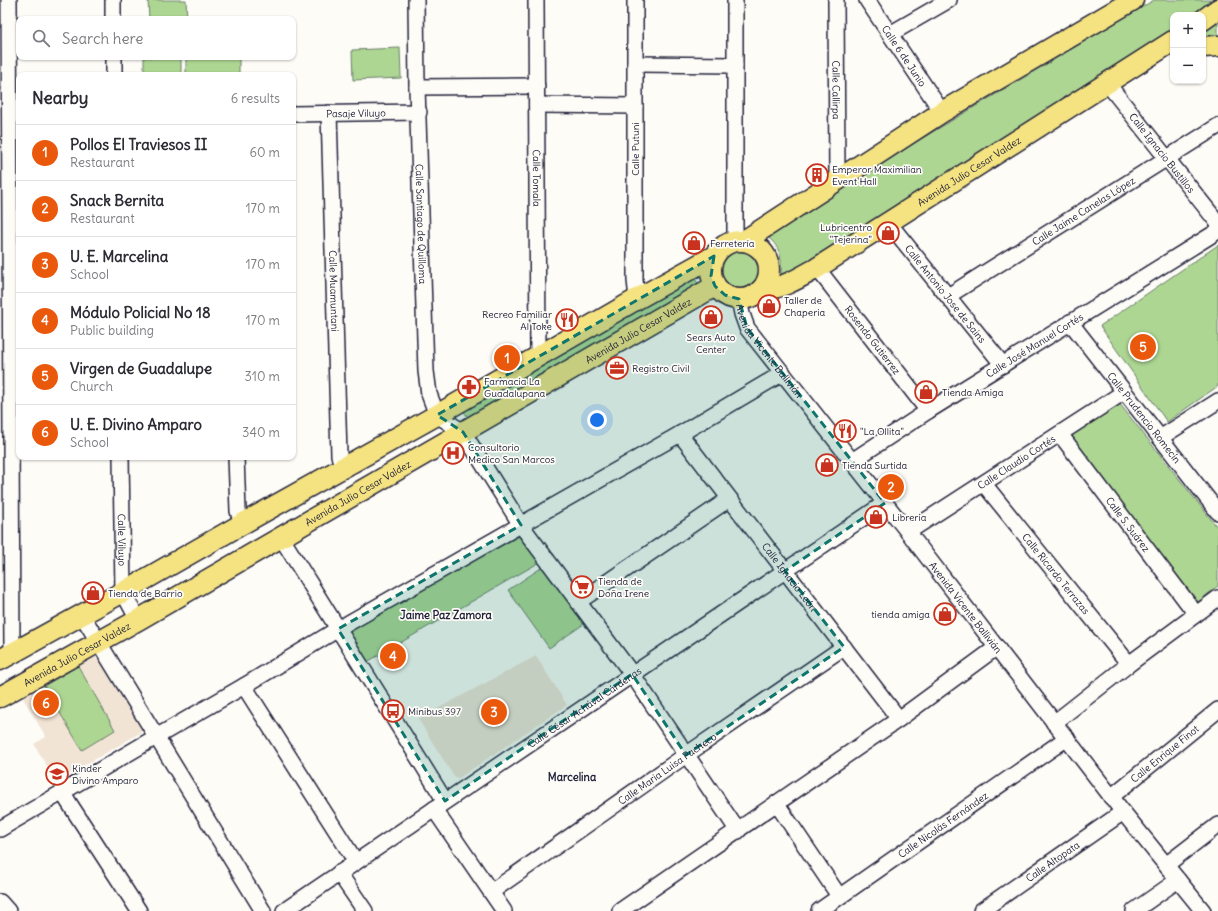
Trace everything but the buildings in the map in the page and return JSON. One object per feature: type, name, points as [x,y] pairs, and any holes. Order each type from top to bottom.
[{"type":"main road","points":[[6,656],[82,615],[437,415],[714,256],[725,244],[739,241],[942,112],[1133,0]]},
{"type":"main road","points":[[1206,18],[1218,9]]},
{"type":"main road","points":[[1206,48],[1218,46]]},
{"type":"main road","name":"Avenida Julio Cesar Valdez","points":[[761,290],[770,290],[781,287],[817,268],[1107,83],[1168,48]]},
{"type":"main road","points":[[714,256],[710,266],[711,276],[715,286],[725,295],[739,299],[754,295],[761,290],[766,282],[769,274],[769,265],[766,256],[760,249],[753,244],[739,241]]},
{"type":"main road","name":"Avenida Julio Cesar Valdez","points":[[0,697],[138,620],[715,286]]},
{"type":"street","points":[[6,656],[5,239],[15,200],[9,0]]},
{"type":"street","points":[[113,0],[113,16]]},
{"type":"street","name":"Calle Santiago de Quilloma","points":[[416,0],[417,87],[419,112],[426,371],[429,394],[437,415]]},
{"type":"street","name":"Calle Tomala","points":[[536,0],[538,357]]},
{"type":"street","name":"Calle Putuni","points":[[634,0],[637,299]]},
{"type":"street","points":[[735,0],[739,241]]},
{"type":"street","name":"Calle Callirpa","points":[[836,0],[837,179]]},
{"type":"street","name":"Calle 6 de Junio","points":[[867,0],[942,112]]},
{"type":"street","points":[[890,34],[949,0]]},
{"type":"street","points":[[114,60],[114,72]]},
{"type":"street","points":[[634,64],[736,65]]},
{"type":"street","name":"Calle Ignacio Bustillos","points":[[1107,83],[1218,223]]},
{"type":"street","points":[[417,87],[537,86]]},
{"type":"street","points":[[537,105],[635,106]]},
{"type":"street","name":"Pasaje Viluyo","points":[[296,114],[419,112]]},
{"type":"street","name":"Calle Muamuntani","points":[[329,113],[339,455],[342,468]]},
{"type":"street","name":"Calle Jaime Canelas López","points":[[948,296],[1218,126]]},
{"type":"street","name":"Calle Antonio Jose de Sains","points":[[888,222],[1003,365]]},
{"type":"street","name":"Calle José Manuel Cortés","points":[[852,461],[928,411],[1218,231]]},
{"type":"street","name":"Rosendo Gutierrez","points":[[817,268],[928,411]]},
{"type":"street","name":"Avenida Vicente Ballivián","points":[[739,299],[747,328],[886,503],[1123,812],[1203,911]]},
{"type":"street","name":"Calle Prudencio Romecín","points":[[1070,322],[1160,438],[1213,497],[1218,512]]},
{"type":"street","points":[[0,830],[338,629],[680,434],[783,373]]},
{"type":"street","name":"Calle Claudio Cortés","points":[[908,532],[1124,392]]},
{"type":"street","points":[[1160,438],[1218,401]]},
{"type":"street","points":[[437,415],[463,432],[521,525],[632,674],[738,831]]},
{"type":"street","name":"Calle Ignacio León","points":[[680,434],[899,719]]},
{"type":"street","name":"Calle S. Suárez","points":[[1060,434],[1196,614]]},
{"type":"street","name":"Calle Viluyo","points":[[121,460],[123,592],[138,620]]},
{"type":"street","points":[[236,460],[238,511],[242,524]]},
{"type":"street","name":"Calle Ricardo Terrazas","points":[[984,484],[1129,664]]},
{"type":"street","points":[[578,602],[729,499]]},
{"type":"street","name":"Calle César Achával Cárdenas","points":[[284,911],[886,503]]},
{"type":"street","points":[[281,537],[338,629],[491,892],[504,911]]},
{"type":"street","points":[[1054,723],[1129,664],[1218,598]]},
{"type":"street","points":[[82,615],[97,642],[264,911]]},
{"type":"street","name":"Calle Maria Luisa Pacheco","points":[[491,892],[686,755],[844,647]]},
{"type":"street","points":[[620,911],[899,719],[997,647]]},
{"type":"street","points":[[244,686],[356,862]]},
{"type":"street","name":"Calle Enrique Finot","points":[[1111,796],[1218,710]]},
{"type":"street","name":"Calle Nicolás Fernández","points":[[819,911],[1067,738]]},
{"type":"street","points":[[62,792],[139,911]]},
{"type":"street","points":[[777,804],[839,896]]},
{"type":"street","name":"Calle Altopata","points":[[981,911],[1123,812]]},
{"type":"street","points":[[1166,866],[1218,825]]},
{"type":"street","points":[[339,873],[365,911]]},
{"type":"street","points":[[1134,911],[1178,880]]},
{"type":"street","points":[[0,902],[8,911]]},
{"type":"highlighted area","points":[[714,256],[711,276],[715,286],[725,295],[739,299],[747,328],[885,503],[785,571],[844,647],[686,755],[632,674],[445,801],[338,629],[521,525],[463,432],[437,415]]},
{"type":"shaded area","points":[[536,656],[567,705],[459,778],[454,777],[418,719]]},
{"type":"shaded area","points":[[95,658],[101,660],[142,730],[140,733],[56,782],[34,744],[46,737],[23,698]]},
{"type":"green space","points":[[148,0],[186,0],[187,16],[149,16]]},
{"type":"green space","points":[[1154,0],[1218,0],[1202,12],[1170,12],[1170,33],[784,276],[781,275],[779,251],[773,242],[763,233]]},
{"type":"green space","points":[[1218,23],[1218,41],[1206,43],[1206,31]]},
{"type":"green space","points":[[400,48],[401,78],[353,80],[352,50]]},
{"type":"green space","points":[[144,60],[181,60],[181,72],[144,72]]},
{"type":"green space","points":[[186,60],[239,60],[239,72],[186,72]]},
{"type":"green space","points":[[1218,245],[1218,386],[1167,422],[1100,326]]},
{"type":"green space","points":[[736,247],[744,247],[756,253],[762,265],[762,273],[756,285],[744,291],[736,291],[724,285],[718,273],[718,265],[724,253]]},
{"type":"green space","points":[[692,274],[701,288],[470,420],[462,409]]},
{"type":"green space","points":[[1119,403],[1218,528],[1218,586],[1198,602],[1068,436]]},
{"type":"green space","points":[[521,535],[540,562],[367,662],[348,631]]},
{"type":"green space","points":[[544,566],[584,624],[549,648],[508,590]]},
{"type":"green space","points":[[78,666],[115,730],[82,750],[44,686]]},
{"type":"place","name":"Emperor Maximilian Event Hall","points":[[817,175]]},
{"type":"place","name":"Lubricentro \"Tejerina\"","points":[[888,233]]},
{"type":"place","name":"Ferretería","points":[[694,243]]},
{"type":"place","name":"Taller de Chaperia","points":[[769,306]]},
{"type":"place","name":"Sears Auto Center","points":[[711,317]]},
{"type":"place","name":"Recreo Familiar Al Toke","points":[[567,320]]},
{"type":"place","name":"Virgen de Guadalupe","points":[[1143,347]]},
{"type":"place","name":"Pollos El Traviesos II","points":[[507,358]]},
{"type":"place","name":"Registro Civil","points":[[617,368]]},
{"type":"place","name":"Farmacia La Guadalupana","points":[[469,387]]},
{"type":"place","name":"Tienda Amiga","points":[[926,392]]},
{"type":"place","name":"\"La Ollita\"","points":[[845,431]]},
{"type":"place","name":"Consultorio Medico San Marcos","points":[[453,453]]},
{"type":"place","name":"Tienda Surtida","points":[[827,465]]},
{"type":"place","name":"Snack Bernita","points":[[891,487]]},
{"type":"place","name":"Libreria","points":[[876,517]]},
{"type":"place","name":"Tienda de Doña Irene","points":[[582,587]]},
{"type":"place","name":"Tienda de Barrio","points":[[93,593]]},
{"type":"place","name":"tienda amiga","points":[[945,614]]},
{"type":"place","name":"Módulo Policial No 18","points":[[393,656]]},
{"type":"place","name":"U. E. Divino Amparo","points":[[46,703]]},
{"type":"place","name":"Minibus 397","points":[[393,711]]},
{"type":"place","name":"U. E. Marcelina","points":[[494,712]]},
{"type":"place","name":"Kinder Divino Amparo","points":[[57,774]]},
{"type":"district","name":"Jaime Paz Zamora","points":[[446,615]]},
{"type":"district","name":"Marcelina","points":[[572,777]]}]
